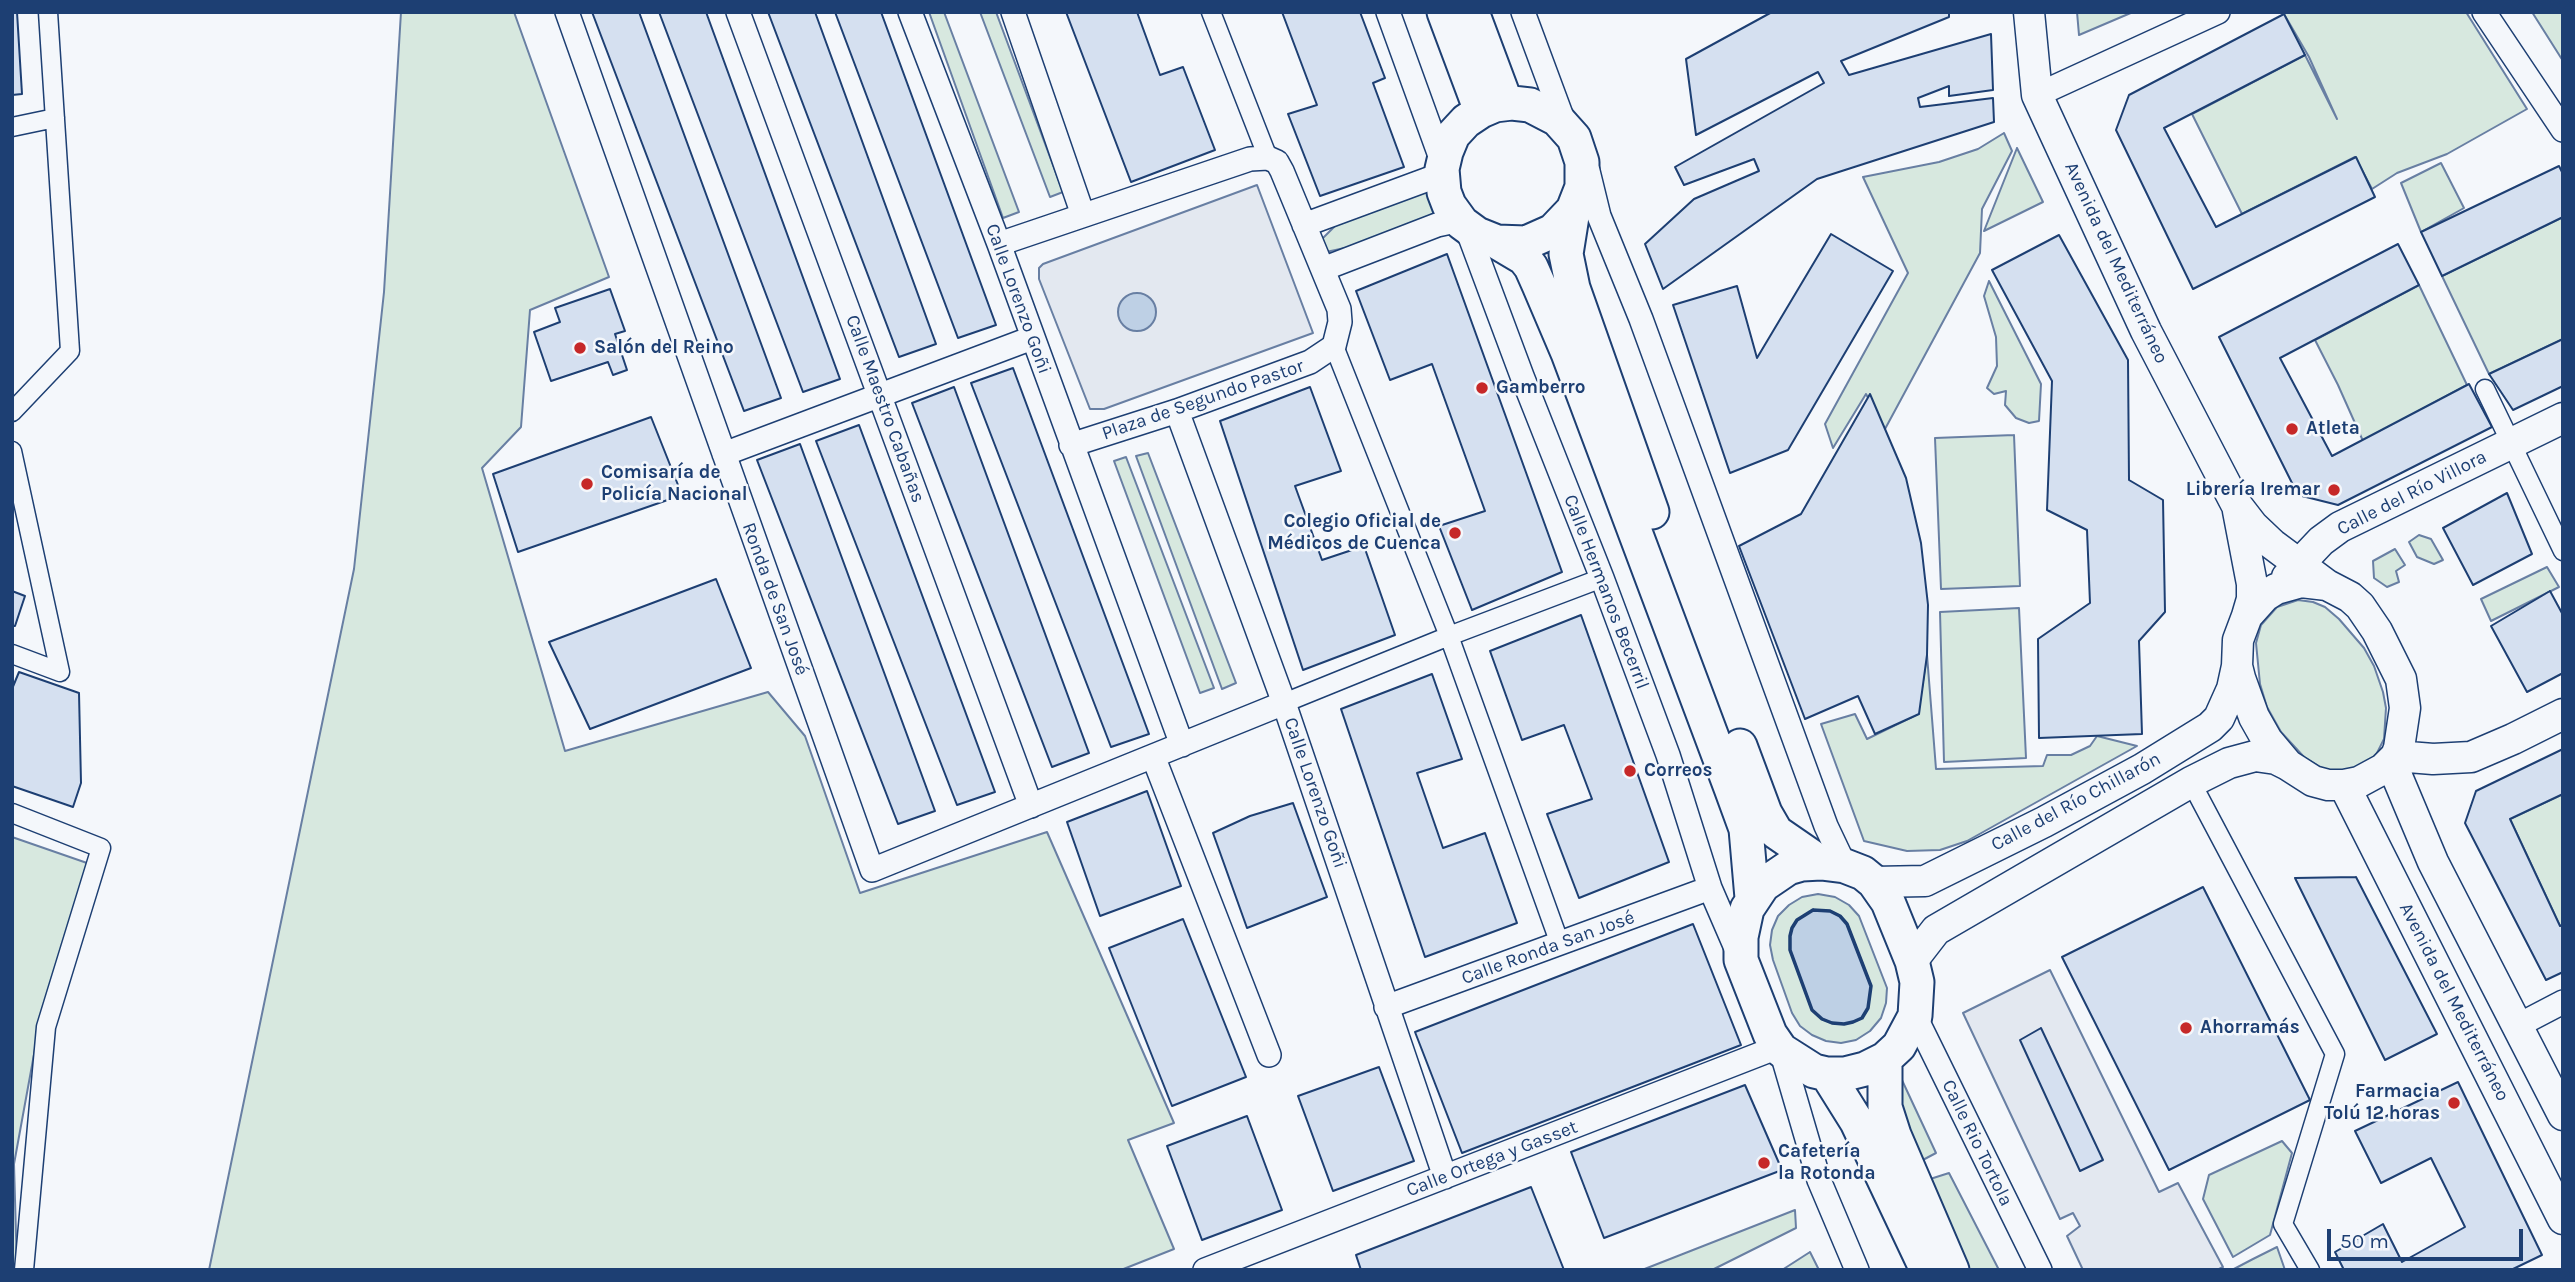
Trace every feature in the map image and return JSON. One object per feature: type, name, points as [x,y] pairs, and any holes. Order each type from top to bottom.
[{"type":"main road","points":[[1444,12],[1493,107]]},
{"type":"main road","points":[[1472,12],[1493,107]]},
{"type":"main road","points":[[1442,169],[1448,146],[1457,130],[1493,107],[1536,107],[1553,116],[1574,138],[1582,162],[1582,187],[1573,210],[1566,254],[1573,288],[1654,519],[1760,800],[1776,832],[1794,847],[1833,865],[1863,873],[1874,882],[1888,902],[1912,961],[1917,982],[1915,1016],[1899,1046],[1885,1059],[1865,1069],[1845,1074],[1827,1074],[1800,1064],[1779,1048],[1770,1034],[1741,960],[1744,921],[1752,898],[1763,885],[1788,868],[1802,864],[1833,865]]},
{"type":"main road","name":"Calle Hermanos Becerril","points":[[1442,169],[1449,205],[1466,226],[1514,251],[1531,267],[1568,353],[1745,829],[1752,898]]},
{"type":"main road","name":"Calle Hermanos Becerril","points":[[1497,242],[1517,244],[1536,240],[1561,225],[1573,210]]},
{"type":"main road","points":[[1885,1059],[1885,1107],[1891,1126],[1952,1270]]},
{"type":"main road","points":[[1827,1074],[1857,1122],[1927,1270]]},
{"type":"street","points":[[12,412],[70,351],[48,12]]},
{"type":"street","name":"Ronda de San José","points":[[567,12],[872,870],[1031,806]]},
{"type":"street","name":"Calle Maestro Cabañas","points":[[738,12],[1031,806]]},
{"type":"street","name":"Calle Lorenzo Goñi","points":[[910,12],[999,244],[1182,745]]},
{"type":"street","points":[[1013,12],[1083,215]]},
{"type":"street","points":[[1211,12],[1268,158]]},
{"type":"street","name":"Calle Hermanos Becerril","points":[[1388,12],[1442,169]]},
{"type":"street","points":[[1523,12],[1566,128]]},
{"type":"street","name":"Avenida del Mediterráneo","points":[[2029,12],[2037,95],[2146,331],[2236,504]]},
{"type":"street","points":[[2037,95],[2218,12]]},
{"type":"street","points":[[2484,12],[2563,130]]},
{"type":"street","points":[[12,127],[55,118]]},
{"type":"street","points":[[999,244],[1250,159],[1268,158],[1277,162],[1339,309],[1340,322],[1334,345],[1448,636],[1560,944]]},
{"type":"street","points":[[1582,162],[1590,174],[1599,216],[1641,319],[1826,826],[1833,865]]},
{"type":"street","points":[[1304,225],[1442,169]]},
{"type":"street","points":[[1322,270],[1437,225],[1451,222],[1466,226]]},
{"type":"street","name":"Calle Hermanos Becerril","points":[[1466,226],[1602,578],[1668,755],[1710,888],[1741,960]]},
{"type":"street","points":[[723,454],[1032,338]]},
{"type":"street","name":"Plaza de Segundo Pastor","points":[[1071,445],[1286,373],[1310,362],[1334,345]]},
{"type":"street","points":[[2484,389],[2563,551]]},
{"type":"street","name":"Calle Lorenzo Goñi","points":[[1177,411],[1284,703],[1445,1177]]},
{"type":"street","name":"Calle del Río Villora","points":[[2276,589],[2321,541],[2340,527],[2563,418]]},
{"type":"street","points":[[12,452],[60,672],[12,654]]},
{"type":"street","points":[[2236,504],[2253,526],[2298,564],[2360,606],[2377,631],[2401,679],[2405,708],[2404,724],[2393,759],[2373,776],[2344,786],[2313,781],[2288,765],[2267,740],[2254,717],[2237,666],[2238,640],[2252,600],[2252,584],[2236,504]]},
{"type":"street","points":[[1031,806],[1448,636],[1602,578]]},
{"type":"street","points":[[2247,616],[2264,596],[2276,589],[2301,582],[2327,585]]},
{"type":"street","name":"Calle del Río Chillarón","points":[[1874,882],[1925,881],[2142,769],[2210,727],[2219,718],[2232,689],[2237,666]]},
{"type":"street","points":[[2393,759],[2471,757],[2563,713]]},
{"type":"street","points":[[1153,756],[1269,1055]]},
{"type":"street","name":"Calle del Río Chillarón","points":[[1912,961],[1936,930],[2191,782],[2229,764],[2255,756],[2276,759],[2288,765]]},
{"type":"street","points":[[2393,759],[2433,862],[2563,1115]]},
{"type":"street","points":[[2191,782],[2335,1054],[2283,1224],[2310,1270]]},
{"type":"street","name":"Avenida del Mediterráneo","points":[[2344,786],[2563,1219]]},
{"type":"street","points":[[12,813],[101,848],[46,1027],[24,1270]]},
{"type":"street","name":"Calle Ronda San José","points":[[1387,1007],[1710,888]]},
{"type":"street","points":[[2517,1026],[2563,1002]]},
{"type":"street","name":"Calle Rio Tortola","points":[[1915,1016],[2040,1270]]},
{"type":"street","points":[[1779,1048],[1819,1180],[1857,1270]]},
{"type":"street","name":"Calle Ortega y Gasset","points":[[1205,1270],[1779,1048]]},
{"type":"shaded area","points":[[401,12],[514,12],[609,277],[530,310],[521,427],[482,468],[565,751],[768,692],[805,736],[860,893],[1047,832],[1174,1123],[1128,1140],[1174,1249],[1121,1270],[209,1270],[354,569],[384,292]]},
{"type":"shaded area","points":[[929,12],[944,12],[1019,212],[1003,218]]},
{"type":"shaded area","points":[[980,12],[996,12],[1063,192],[1050,197]]},
{"type":"shaded area","points":[[2077,12],[2133,12],[2079,35]]},
{"type":"shaded area","points":[[2466,12],[2527,109],[2447,154],[2397,173],[2372,189],[2355,157],[2242,214],[2192,114],[2305,55],[2337,119],[2309,57],[2284,14]]},
{"type":"shaded area","points":[[2532,12],[2563,12],[2563,61]]},
{"type":"shaded area","points":[[2004,133],[2012,151],[1982,209],[1980,253],[1885,429],[1866,394],[1833,448],[1825,424],[1908,273],[1863,177],[1939,162],[1978,149]]},
{"type":"shaded area","points":[[2017,148],[2043,202],[1984,231]]},
{"type":"shaded area","points":[[2441,163],[2464,208],[2421,232],[2401,183]]},
{"type":"shaded area","points":[[1257,185],[1313,333],[1104,409],[1090,409],[1039,279],[1039,268],[1043,264]]},
{"type":"shaded area","points":[[1426,190],[1439,200],[1438,209],[1426,219],[1359,245],[1326,252],[1320,241],[1337,224]]},
{"type":"shaded area","points":[[2563,217],[2563,339],[2489,374],[2442,276]]},
{"type":"shaded area","points":[[1989,281],[2041,384],[2039,421],[2029,423],[2016,418],[2005,405],[2006,391],[1994,394],[1987,388],[1997,366],[1996,337],[1984,296]]},
{"type":"shaded area","points":[[2419,285],[2467,385],[2363,441],[2315,340]]},
{"type":"shaded area","points":[[2014,435],[2020,586],[1941,589],[1935,438]]},
{"type":"shaded area","points":[[1148,453],[1236,683],[1222,689],[1136,456]]},
{"type":"shaded area","points":[[1126,457],[1214,688],[1200,693],[1114,461]]},
{"type":"shaded area","points":[[2419,535],[2431,539],[2443,560],[2434,564],[2417,557],[2409,542]]},
{"type":"shaded area","points":[[2395,549],[2405,565],[2396,571],[2399,582],[2387,587],[2374,578],[2373,561]]},
{"type":"shaded area","points":[[2547,567],[2559,587],[2491,621],[2481,599]]},
{"type":"shaded area","points":[[2298,600],[2325,607],[2339,619],[2364,648],[2383,692],[2386,708],[2384,739],[2375,757],[2353,771],[2325,770],[2304,757],[2281,732],[2267,707],[2260,684],[2256,643],[2261,625],[2277,607]]},
{"type":"shaded area","points":[[2019,608],[2026,758],[1944,762],[1940,612]]},
{"type":"shaded area","points":[[1927,655],[1936,769],[2043,766],[2047,755],[2071,755],[2090,746],[2097,736],[2137,746],[1967,841],[1940,850],[1907,851],[1864,841],[1821,724],[1855,714],[1867,739],[1918,714]]},
{"type":"shaded area","points":[[2563,794],[2563,925],[2560,926],[2510,819]]},
{"type":"shaded area","points":[[12,837],[87,863],[41,1016],[14,1164],[17,1270],[12,1270]]},
{"type":"shaded area","points":[[1818,894],[1835,897],[1849,905],[1859,916],[1887,988],[1881,1018],[1870,1031],[1856,1040],[1841,1043],[1826,1041],[1800,1026],[1792,1013],[1773,960],[1770,945],[1778,916],[1802,897]]},
{"type":"shaded area","points":[[2050,970],[2159,1192],[2178,1183],[2223,1267],[2217,1270],[2083,1270],[2067,1236],[2080,1226],[2073,1213],[2060,1219],[1963,1013]]},
{"type":"shaded area","points":[[1901,1078],[1936,1153],[1919,1162],[1898,1119]]},
{"type":"shaded area","points":[[2282,1141],[2292,1153],[2270,1235],[2233,1257],[2203,1199],[2209,1175]]},
{"type":"shaded area","points":[[1949,1173],[1999,1270],[1970,1270],[1927,1180]]},
{"type":"shaded area","points":[[1795,1210],[1796,1228],[1712,1270],[1642,1270]]},
{"type":"shaded area","points":[[2277,1247],[2285,1270],[2232,1270],[2253,1259]]},
{"type":"shaded area","points":[[1810,1252],[1819,1270],[1782,1270]]},
{"type":"water","points":[[1137,293],[1151,298],[1156,312],[1151,326],[1137,331],[1123,326],[1118,312],[1123,298]]},
{"type":"water","points":[[1813,910],[1830,911],[1840,916],[1847,924],[1871,986],[1868,1008],[1862,1018],[1853,1022],[1832,1023],[1812,1010],[1790,950],[1792,928],[1797,920]]},
{"type":"building","points":[[12,12],[17,12],[22,94],[12,95]]},
{"type":"building","points":[[592,12],[639,12],[781,398],[744,411]]},
{"type":"building","points":[[659,12],[706,12],[840,379],[803,392]]},
{"type":"building","points":[[768,12],[815,12],[936,344],[899,357]]},
{"type":"building","points":[[835,12],[881,12],[996,325],[958,338]]},
{"type":"building","points":[[1066,12],[1137,12],[1160,75],[1183,67],[1215,150],[1131,182]]},
{"type":"building","points":[[1282,12],[1360,12],[1385,78],[1373,83],[1404,167],[1320,196],[1288,114],[1317,105]]},
{"type":"building","points":[[1772,12],[1949,12],[1949,17],[1841,61],[1849,75],[1991,34],[1993,90],[1949,96],[1949,86],[1918,98],[1920,107],[1993,98],[1994,122],[1817,179],[1663,289],[1645,244],[1694,199],[1759,171],[1754,159],[1684,185],[1675,167],[1824,83],[1818,72],[1696,135],[1686,59]]},
{"type":"building","points":[[2284,14],[2305,55],[2164,128],[2216,227],[2356,157],[2375,197],[2193,289],[2116,130],[2129,95]]},
{"type":"building","points":[[2559,166],[2563,174],[2563,217],[2442,276],[2421,232]]},
{"type":"building","points":[[1831,234],[1893,271],[1788,450],[1730,473],[1673,305],[1737,286],[1757,358]]},
{"type":"building","points":[[2059,235],[2128,360],[2129,480],[2163,500],[2165,612],[2139,641],[2142,734],[2039,738],[2038,639],[2090,603],[2087,530],[2047,510],[2052,381],[1992,270]]},
{"type":"building","points":[[2398,244],[2419,285],[2280,358],[2332,456],[2469,384],[2492,427],[2338,505],[2298,495],[2219,337]]},
{"type":"building","points":[[1447,254],[1562,572],[1472,610],[1439,526],[1485,511],[1432,364],[1390,380],[1356,291]]},
{"type":"building","name":"Salón del Reino","points":[[610,289],[625,331],[615,334],[627,370],[613,375],[608,362],[551,381],[534,332],[560,322],[555,308]]},
{"type":"building","points":[[2563,339],[2563,386],[2513,410],[2489,374]]},
{"type":"building","points":[[1013,368],[1149,734],[1111,747],[971,383]]},
{"type":"building","points":[[954,387],[1089,753],[1052,767],[912,403]]},
{"type":"building","points":[[1310,387],[1341,471],[1295,486],[1322,560],[1364,546],[1395,635],[1303,670],[1220,421]]},
{"type":"building","points":[[1870,394],[1906,478],[1921,543],[1928,605],[1927,655],[1919,714],[1875,734],[1858,696],[1805,719],[1739,546],[1801,514]]},
{"type":"building","name":"Comisaría de Policía Nacional","points":[[651,417],[682,495],[518,552],[493,474]]},
{"type":"building","points":[[859,425],[995,792],[957,805],[816,441]]},
{"type":"building","points":[[800,444],[935,811],[898,824],[757,460]]},
{"type":"building","points":[[2507,493],[2532,554],[2473,585],[2443,528]]},
{"type":"building","points":[[716,579],[751,668],[590,729],[549,642]]},
{"type":"building","points":[[12,591],[25,596],[15,626],[12,626]]},
{"type":"building","points":[[2550,591],[2563,615],[2563,673],[2527,692],[2491,626]]},
{"type":"building","points":[[1581,615],[1669,862],[1579,898],[1547,814],[1592,799],[1564,725],[1522,740],[1490,651]]},
{"type":"building","points":[[19,672],[79,693],[81,783],[73,807],[12,786],[12,689]]},
{"type":"building","points":[[1432,674],[1462,759],[1417,773],[1443,848],[1485,833],[1517,923],[1425,957],[1341,709]]},
{"type":"building","points":[[2563,749],[2563,794],[2510,819],[2560,926],[2563,925],[2563,972],[2546,980],[2465,823],[2476,791]]},
{"type":"building","points":[[1147,791],[1181,886],[1100,916],[1067,822]]},
{"type":"building","points":[[1293,803],[1327,897],[1247,928],[1213,833],[1250,816]]},
{"type":"building","points":[[2356,877],[2437,1034],[2385,1060],[2295,878]]},
{"type":"building","name":"Ahorramás","points":[[2203,887],[2310,1100],[2169,1170],[2062,957]]},
{"type":"building","points":[[1183,919],[1246,1077],[1172,1106],[1109,948]]},
{"type":"building","points":[[1693,924],[1741,1045],[1462,1153],[1415,1032]]},
{"type":"building","points":[[2041,1028],[2103,1160],[2080,1171],[2020,1040]]},
{"type":"building","points":[[1379,1067],[1414,1161],[1333,1191],[1298,1096]]},
{"type":"building","points":[[2458,1082],[2542,1255],[2511,1270],[2344,1270],[2335,1252],[2383,1224],[2402,1262],[2465,1227],[2431,1158],[2381,1183],[2355,1131]]},
{"type":"building","points":[[1745,1085],[1782,1170],[1604,1238],[1571,1152]]},
{"type":"building","points":[[1247,1116],[1282,1210],[1202,1240],[1167,1146]]},
{"type":"building","points":[[1531,1187],[1564,1270],[1361,1270],[1356,1255]]},
{"type":"wall","points":[[1813,910],[1830,911],[1840,916],[1847,924],[1871,986],[1868,1008],[1862,1018],[1853,1022],[1832,1023],[1812,1010],[1790,950],[1792,928],[1797,920],[1813,910]]},
{"type":"place","name":"Salón del Reino","points":[[580,348]]},
{"type":"place","name":"Gamberro","points":[[1482,388]]},
{"type":"place","name":"Atleta","points":[[2292,429]]},
{"type":"place","name":"Comisaría de Policía Nacional","points":[[587,484]]},
{"type":"place","name":"Librería Iremar","points":[[2334,490]]},
{"type":"place","name":"Colegio Oficial de Médicos de Cuenca","points":[[1455,533]]},
{"type":"place","name":"Correos","points":[[1630,771]]},
{"type":"place","name":"Ahorramás","points":[[2186,1028]]},
{"type":"place","name":"Farmacia Tolú 12 horas","points":[[2454,1103]]},
{"type":"place","name":"Cafetería la Rotonda","points":[[1764,1163]]}]
